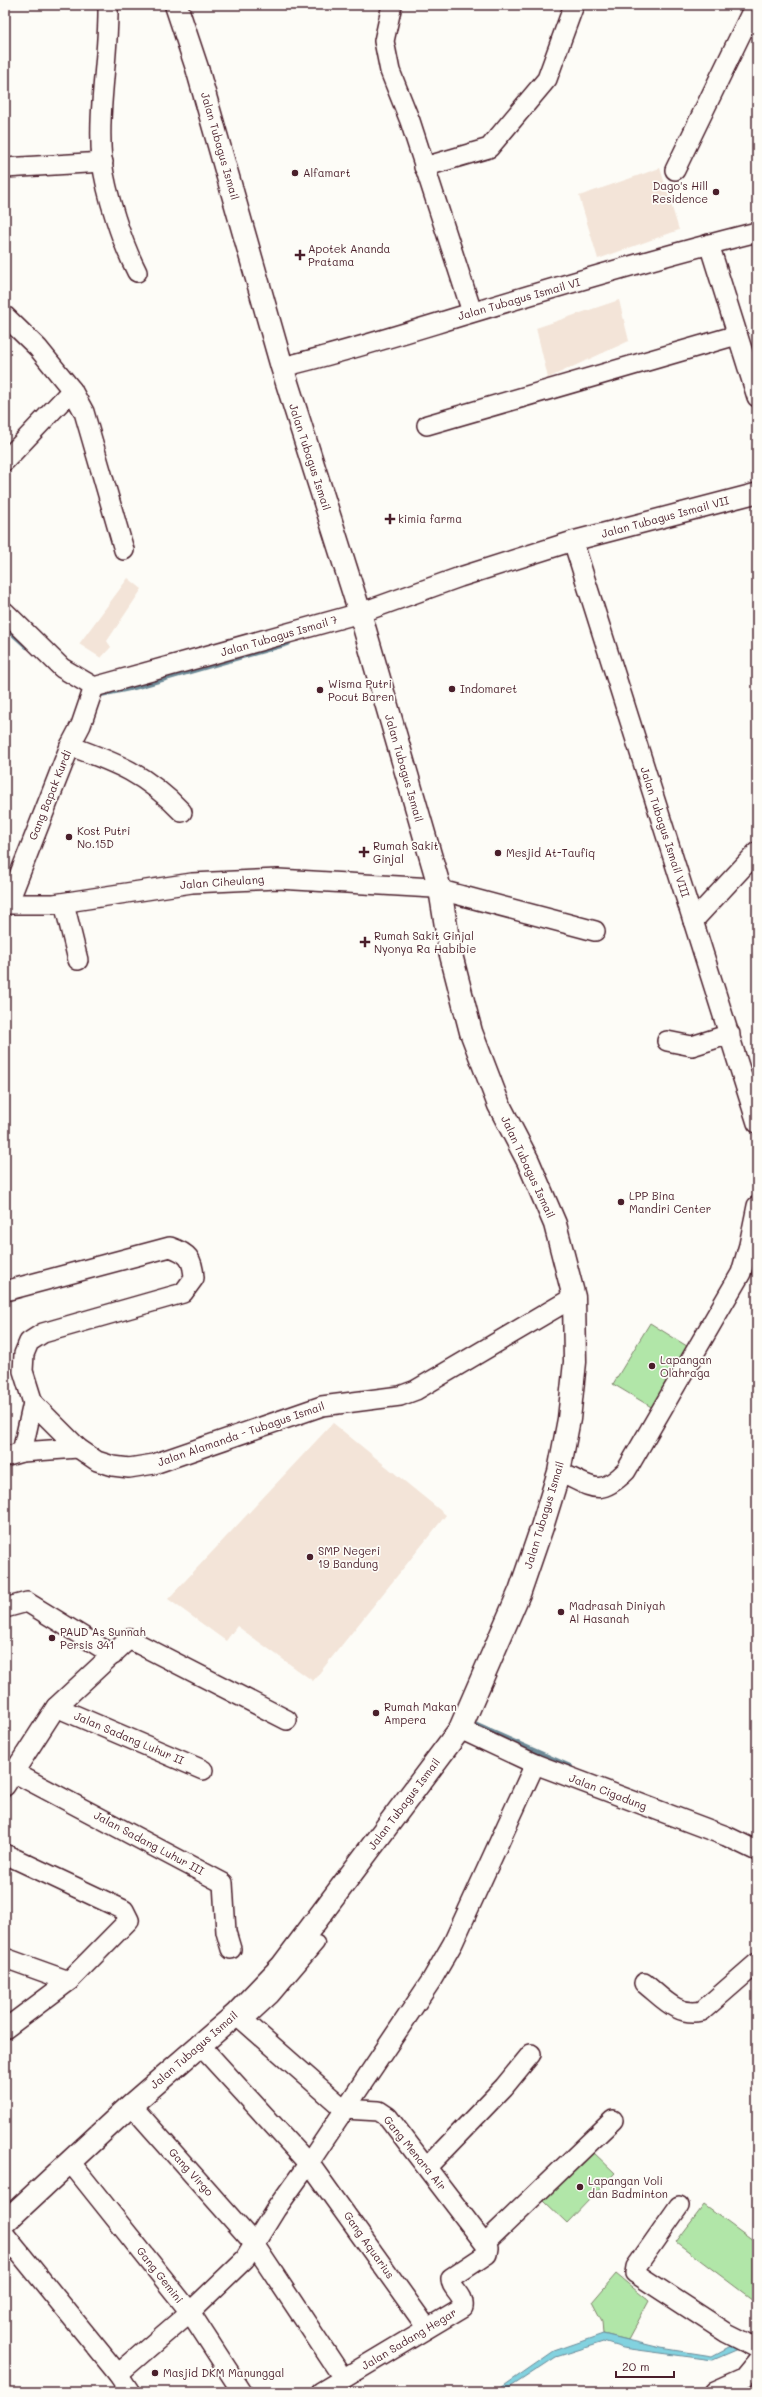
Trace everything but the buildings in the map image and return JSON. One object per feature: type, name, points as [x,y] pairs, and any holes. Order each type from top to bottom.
[{"type":"main road","name":"Jalan Tubagus Ismail","points":[[5,2222],[72,2163],[131,2105],[200,2044],[240,2018],[282,1966],[460,1729],[520,1591],[559,1472],[569,1418],[574,1362],[574,1297],[554,1224],[528,1161],[499,1105],[471,1032],[450,950],[440,889],[360,612],[282,366],[197,68],[176,5]]},
{"type":"street","points":[[108,5],[102,130],[102,162],[126,250],[137,272]]},
{"type":"street","points":[[392,5],[384,41],[390,71],[424,167],[472,312]]},
{"type":"street","points":[[424,167],[489,148],[547,79],[574,5]]},
{"type":"street","points":[[675,170],[755,5]]},
{"type":"street","points":[[5,168],[102,162]]},
{"type":"street","name":"Jalan Tubagus Ismail VI","points":[[282,366],[347,351],[472,312],[709,244],[757,232]]},
{"type":"street","points":[[709,244],[757,397]]},
{"type":"street","points":[[5,316],[38,348],[72,390],[84,412],[124,550]]},
{"type":"street","points":[[427,425],[736,334]]},
{"type":"street","points":[[5,461],[72,390]]},
{"type":"street","name":"Jalan Tubagus Ismail VII","points":[[573,541],[757,493]]},
{"type":"street","name":"Jalan Tubagus Ismail 7","points":[[94,687],[360,612],[460,577],[573,541]]},
{"type":"street","name":"Jalan Tubagus Ismail VIII","points":[[573,541],[757,1123]]},
{"type":"street","points":[[5,612],[62,668],[94,687]]},
{"type":"street","name":"Gang Bapak Kurdi","points":[[6,904],[70,746],[81,724],[94,687]]},
{"type":"street","points":[[70,746],[137,774],[162,790],[182,812]]},
{"type":"street","points":[[693,921],[757,852]]},
{"type":"street","name":"Jalan Ciheulang","points":[[6,904],[64,903],[192,883],[260,878],[440,889],[595,931]]},
{"type":"street","points":[[64,903],[78,960]]},
{"type":"street","points":[[667,1041],[692,1046],[730,1034]]},
{"type":"street","points":[[559,1472],[597,1489],[607,1487],[626,1471],[740,1273],[749,1245],[757,1206]]},
{"type":"street","name":"Jalan Alamanda - Tubagus Ismail","points":[[6,1287],[170,1247],[183,1252],[193,1264],[194,1278],[183,1293],[43,1333],[29,1342],[24,1354],[23,1371],[34,1403],[78,1448],[97,1461],[113,1466],[129,1468],[154,1464],[322,1406],[400,1396],[431,1383],[574,1297]]},
{"type":"street","points":[[34,1403],[13,1455],[78,1448]]},
{"type":"street","points":[[5,1608],[27,1602],[113,1655]]},
{"type":"street","points":[[10,1779],[56,1707],[129,1639],[287,1720]]},
{"type":"street","name":"Jalan Sadang Luhur II","points":[[56,1707],[203,1770]]},
{"type":"street","name":"Jalan Cigadung","points":[[460,1729],[535,1764],[726,1836],[757,1852]]},
{"type":"street","points":[[118,2374],[190,2312],[245,2259],[252,2241],[276,2209],[431,1981],[453,1943],[535,1764]]},
{"type":"street","name":"Jalan Sadang Luhur III","points":[[10,1779],[224,1883],[226,1932],[231,1949]]},
{"type":"street","points":[[5,1854],[124,1910],[128,1915],[129,1920],[69,1981],[5,2030]]},
{"type":"street","points":[[316,1943],[272,1996],[240,2018],[344,2109]]},
{"type":"street","points":[[5,1958],[69,1981]]},
{"type":"street","points":[[644,1983],[679,2011],[690,2014],[702,2011],[757,1963]]},
{"type":"street","name":"Gang Aquarius","points":[[200,2044],[308,2162],[427,2328]]},
{"type":"street","points":[[427,2167],[494,2098],[530,2054]]},
{"type":"street","name":"Gang Virgo","points":[[131,2105],[252,2241],[337,2369]]},
{"type":"street","name":"Gang Menara Air","points":[[344,2109],[379,2111],[388,2117],[485,2243]]},
{"type":"street","points":[[485,2243],[614,2120]]},
{"type":"street","name":"Gang Gemini","points":[[72,2163],[190,2312],[242,2392]]},
{"type":"street","points":[[679,2206],[636,2267],[636,2273],[755,2352],[743,2379],[714,2392]]},
{"type":"street","points":[[5,2235],[118,2374],[130,2392]]},
{"type":"street","name":"Jalan Sadang Hegar","points":[[321,2392],[463,2307],[462,2296],[451,2283],[451,2278],[486,2254],[488,2248],[485,2243]]},
{"type":"shaded area","points":[[660,168],[679,230],[598,259],[579,196]]},
{"type":"shaded area","points":[[619,300],[629,341],[548,378],[536,328]]},
{"type":"shaded area","points":[[128,578],[142,589],[107,641],[111,647],[101,658],[79,644]]},
{"type":"shaded area","name":"SMP Negeri 19 Bandung","points":[[333,1423],[446,1515],[313,1681],[237,1626],[226,1641],[168,1599]]},
{"type":"green space","name":"Lapangan Olahraga","points":[[650,1323],[690,1348],[653,1408],[613,1384]]},
{"type":"green space","name":"Lapangan Voli dan Badminton","points":[[592,2151],[615,2173],[567,2223],[544,2201]]},
{"type":"green space","points":[[704,2205],[757,2244],[757,2303],[676,2242]]},
{"type":"green space","points":[[616,2274],[649,2301],[628,2340],[603,2334],[602,2321],[592,2302]]},
{"type":"water","points":[[757,2332],[757,2341],[713,2360],[623,2348],[603,2342],[556,2357],[503,2392],[495,2392],[554,2351],[603,2334],[661,2348],[712,2356]]},
{"type":"waterway","points":[[5,626],[27,646]]},
{"type":"waterway","points":[[101,694],[134,687],[288,643]]},
{"type":"waterway","points":[[470,1723],[570,1767]]},
{"type":"waterway","points":[[5,1799],[11,1788]]},
{"type":"place","name":"Alfamart","points":[[295,173]]},
{"type":"place","name":"Dago's Hill Residence","points":[[716,192]]},
{"type":"place","name":"Apotek Ananda Pratama","points":[[300,255]]},
{"type":"place","name":"kimia farma","points":[[390,519]]},
{"type":"place","name":"Indomaret","points":[[452,689]]},
{"type":"place","name":"Wisma Putri Pocut Baren","points":[[320,690]]},
{"type":"place","name":"Kost Putri No.15D","points":[[69,837]]},
{"type":"place","name":"Rumah Sakit Ginjal","points":[[364,852]]},
{"type":"place","name":"Mesjid At-Taufiq","points":[[498,853]]},
{"type":"place","name":"Rumah Sakit Ginjal Nyonya Ra Habibie","points":[[365,942]]},
{"type":"place","name":"LPP Bina Mandiri Center","points":[[621,1202]]},
{"type":"place","name":"Lapangan Olahraga","points":[[652,1366]]},
{"type":"place","name":"SMP Negeri 19 Bandung","points":[[310,1557]]},
{"type":"place","name":"Madrasah Diniyah Al Hasanah","points":[[561,1612]]},
{"type":"place","name":"PAUD As Sunnah Persis 341","points":[[52,1638]]},
{"type":"place","name":"Rumah Makan Ampera","points":[[376,1713]]},
{"type":"place","name":"Lapangan Voli dan Badminton","points":[[580,2187]]},
{"type":"place","name":"Masjid DKM Manunggal","points":[[155,2373]]}]
